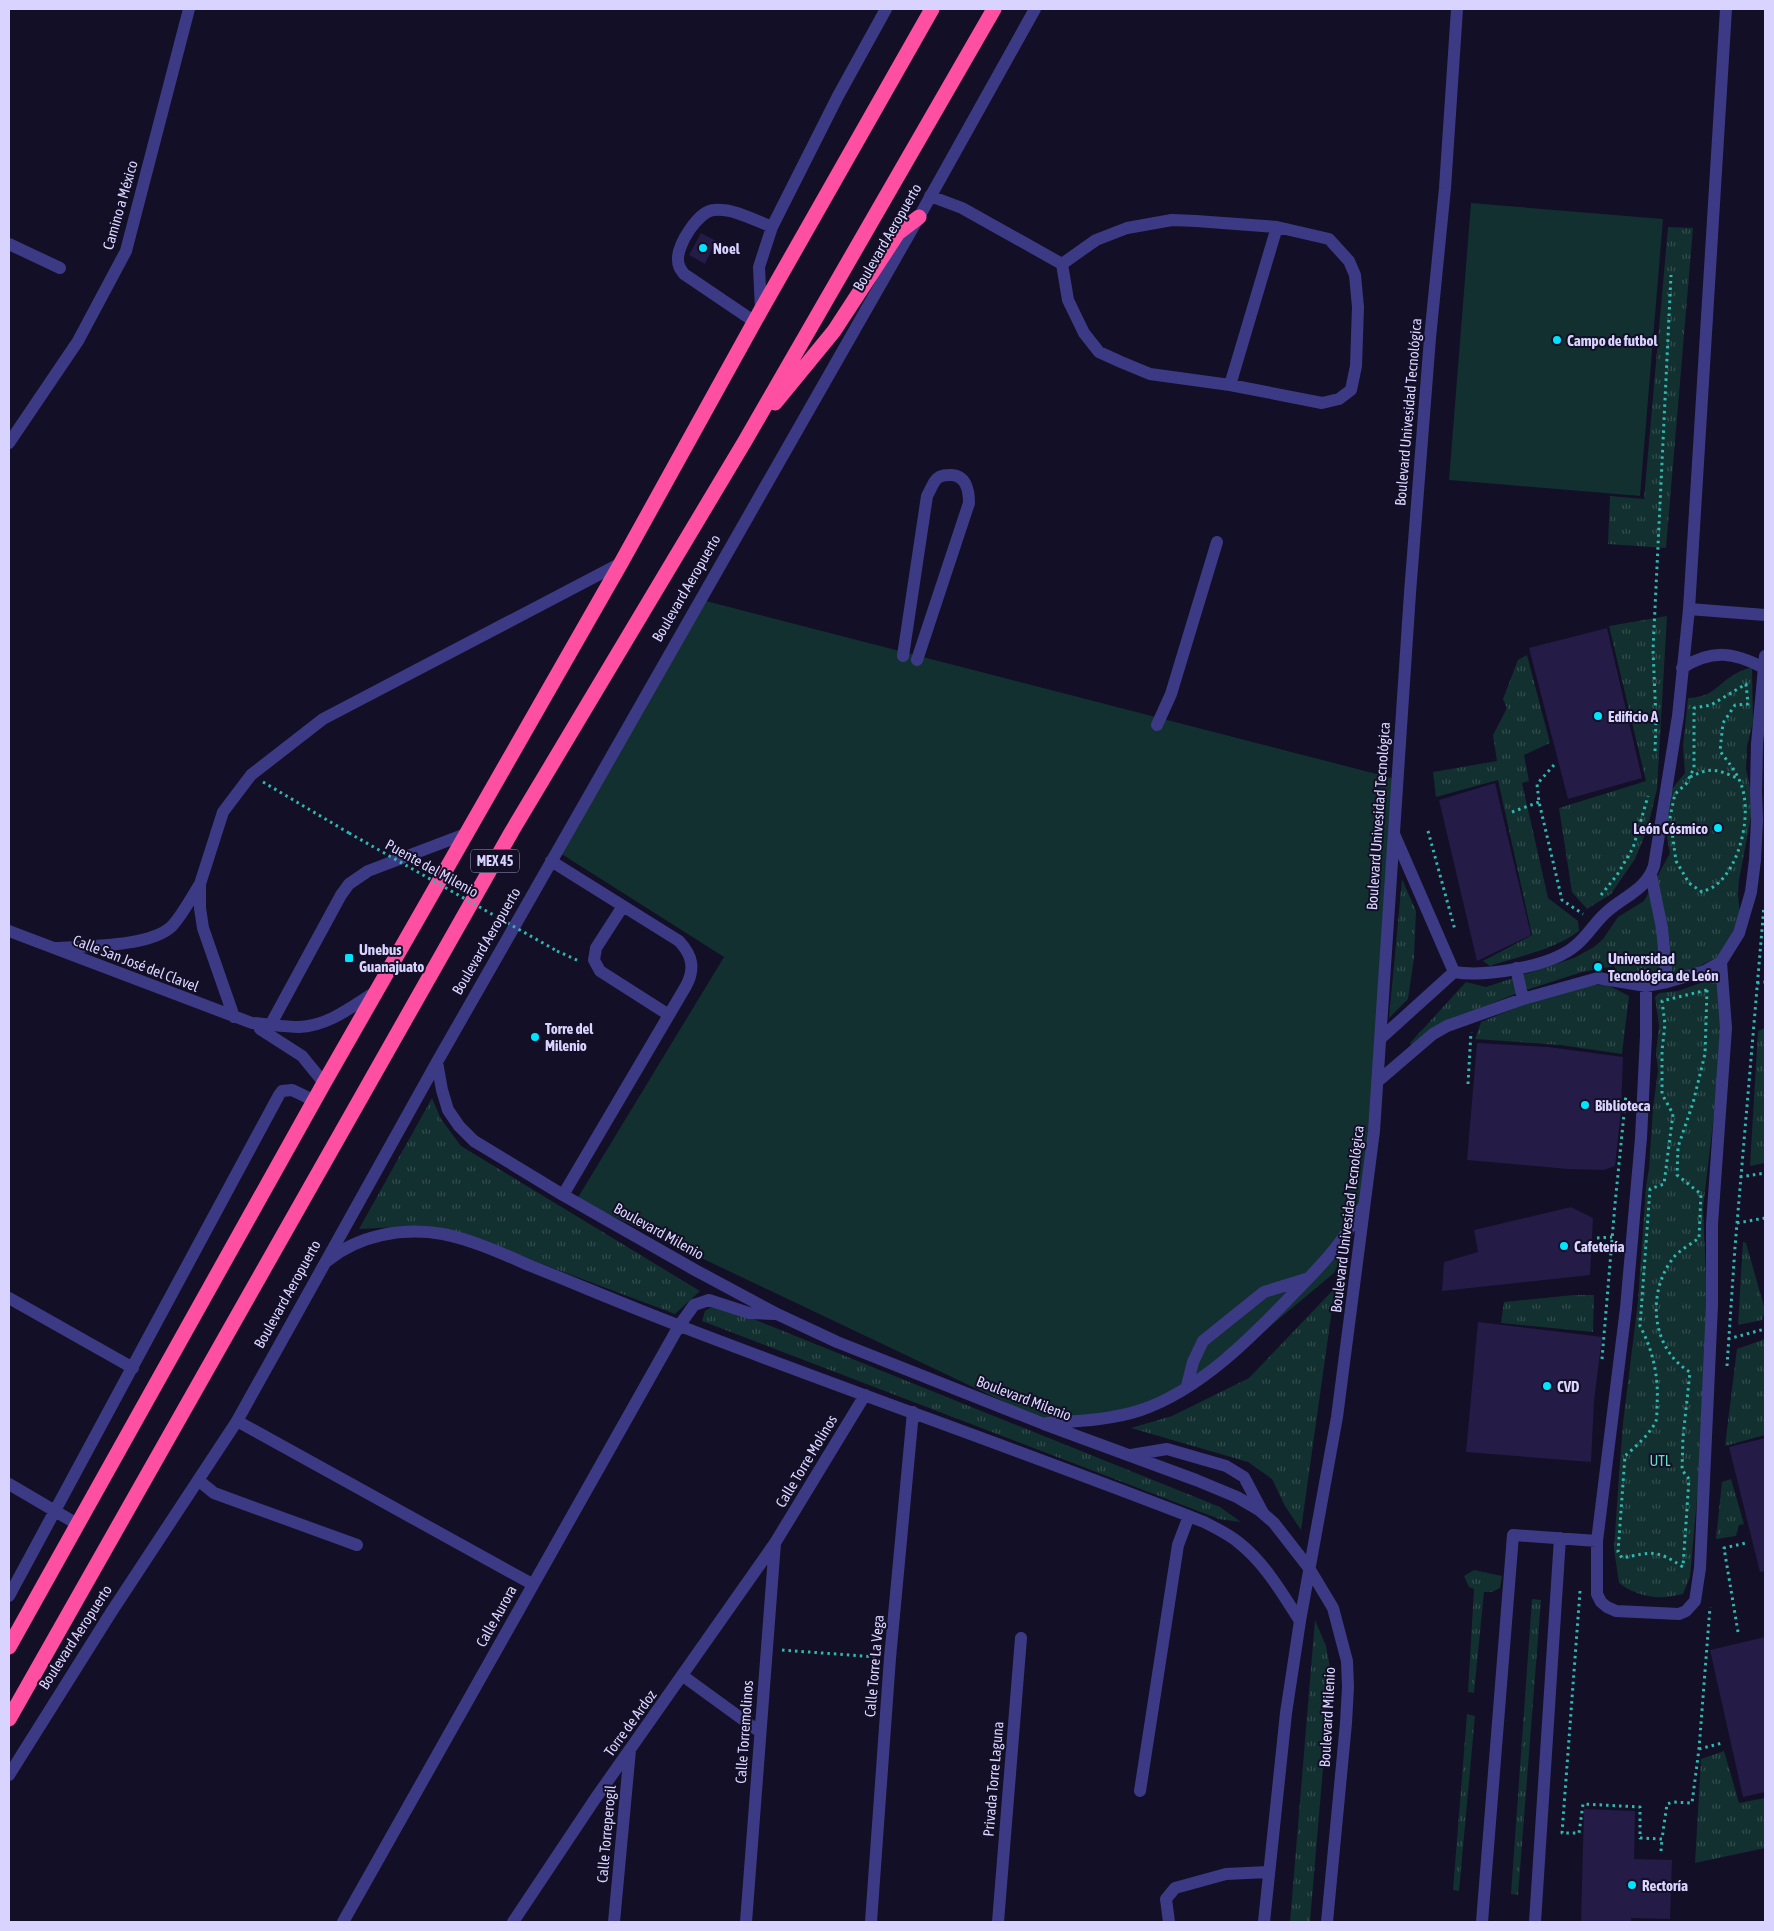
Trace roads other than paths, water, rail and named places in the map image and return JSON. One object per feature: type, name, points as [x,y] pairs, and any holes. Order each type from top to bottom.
[{"type":"highway","name":"MEX 45","points":[[9,1647],[324,1083],[621,563],[932,9]]},
{"type":"highway","name":"Boulevard Aeropuerto","points":[[9,1719],[512,831],[745,441],[994,9]]},
{"type":"highway","points":[[745,441],[834,331],[898,233],[919,217]]},
{"type":"street","name":"Camino a México","points":[[9,443],[78,340],[126,251],[190,9]]},
{"type":"street","points":[[772,227],[728,210],[710,210],[704,213],[696,222],[679,248],[678,263],[684,274],[758,316],[759,267],[772,227],[838,96],[886,9]]},
{"type":"street","name":"Boulevard Aeropuerto","points":[[9,1775],[112,1611],[238,1421],[323,1264],[437,1062],[919,217],[1035,9]]},
{"type":"street","name":"Boulevard Univesidad Tecnológica","points":[[1300,1621],[1337,1417],[1374,1131],[1393,832],[1430,338],[1445,188],[1457,9]]},
{"type":"street","points":[[1380,1039],[1454,972],[1480,974],[1516,968],[1554,957],[1576,946],[1608,910],[1644,886],[1651,875],[1678,716],[1689,609],[1726,9]]},
{"type":"street","points":[[930,196],[962,208],[1062,264]]},
{"type":"street","points":[[1172,220],[1196,220],[1277,227],[1329,239],[1344,254],[1355,276],[1358,306],[1356,366],[1351,390],[1339,400],[1322,403],[1150,374],[1099,352],[1084,333],[1068,300],[1062,264],[1096,240],[1126,228],[1172,220]]},
{"type":"street","points":[[1230,386],[1277,227]]},
{"type":"street","points":[[9,244],[60,268]]},
{"type":"street","points":[[903,656],[928,496],[935,481],[940,476],[953,474],[960,476],[965,482],[969,493],[969,503],[917,660]]},
{"type":"street","points":[[1157,725],[1171,694],[1217,542]]},
{"type":"street","points":[[53,949],[123,943],[154,937],[171,926],[182,913],[200,884],[223,812],[251,775],[323,719],[621,563]]},
{"type":"street","points":[[1689,609],[1765,615]]},
{"type":"street","points":[[909,616],[931,616]]},
{"type":"street","points":[[1377,1082],[1432,1034],[1447,1026],[1523,999],[1598,978],[1646,986],[1705,971],[1721,962],[1740,933],[1751,892],[1757,830],[1757,744],[1765,662],[1728,654],[1703,657],[1682,668]]},
{"type":"street","points":[[1393,832],[1454,972]]},
{"type":"street","points":[[268,1029],[341,895],[349,884],[368,871],[468,833]]},
{"type":"street","points":[[552,861],[679,941],[691,958],[692,968],[690,977],[669,1015],[563,1195]]},
{"type":"street","points":[[1651,875],[1662,928],[1667,982]]},
{"type":"street","points":[[200,884],[203,928],[234,1017]]},
{"type":"street","points":[[623,906],[596,948],[594,960],[600,971],[669,1015]]},
{"type":"street","name":"Calle San José del Clavel","points":[[9,931],[268,1029],[302,1056],[324,1083]]},
{"type":"street","points":[[1646,986],[1643,1103],[1630,1275],[1596,1541],[1596,1586],[1601,1602],[1616,1611],[1672,1615],[1686,1611],[1695,1601],[1700,1568],[1712,1306],[1712,1224],[1726,1028],[1721,962]]},
{"type":"street","points":[[1516,968],[1523,999]]},
{"type":"street","points":[[268,1029],[301,1027],[328,1021],[377,990]]},
{"type":"street","name":"Boulevard Milenio","points":[[437,1062],[448,1110],[459,1126],[474,1141],[563,1195],[777,1314],[837,1342],[1237,1498],[1262,1513],[1274,1524],[1310,1568],[1333,1608],[1347,1661],[1346,1723],[1327,1922]]},
{"type":"street","points":[[9,1596],[279,1095],[282,1092],[292,1090],[314,1101]]},
{"type":"street","points":[[1044,1424],[1110,1418],[1141,1410],[1165,1400],[1188,1386],[1222,1362],[1274,1314],[1340,1243],[1366,1203]]},
{"type":"street","points":[[323,1264],[337,1253],[370,1238],[402,1232],[443,1234],[487,1248],[679,1326],[1189,1516],[1204,1522],[1238,1542],[1280,1589],[1300,1621],[1286,1713],[1264,1922]]},
{"type":"street","points":[[1188,1386],[1193,1362],[1203,1341],[1264,1292],[1309,1278]]},
{"type":"street","points":[[9,1298],[133,1368]]},
{"type":"street","name":"Calle Aurora","points":[[343,1922],[679,1326],[694,1305],[709,1300],[749,1312],[777,1314]]},
{"type":"street","name":"Calle Torre Molinos","points":[[775,1544],[866,1395]]},
{"type":"street","name":"Calle Torre La Vega","points":[[871,1922],[890,1658],[913,1412]]},
{"type":"street","points":[[238,1421],[532,1584]]},
{"type":"street","points":[[1130,1455],[1168,1449],[1226,1466],[1244,1477],[1262,1513]]},
{"type":"street","points":[[198,1480],[214,1493],[357,1545]]},
{"type":"street","points":[[9,1484],[77,1524]]},
{"type":"street","points":[[1140,1791],[1178,1545],[1189,1516]]},
{"type":"street","points":[[1482,1922],[1513,1535],[1596,1541]]},
{"type":"street","points":[[1535,1922],[1560,1538]]},
{"type":"street","name":"Calle Torremolinos","points":[[746,1922],[775,1544]]},
{"type":"street","name":"Torre de Ardoz","points":[[513,1922],[630,1750],[775,1544]]},
{"type":"street","name":"Privada Torre Laguna","points":[[998,1922],[1021,1638]]},
{"type":"street","points":[[683,1676],[760,1732]]},
{"type":"street","name":"Calle Torreperogil","points":[[614,1922],[630,1750]]},
{"type":"street","points":[[1169,1922],[1166,1898],[1175,1888],[1226,1874],[1268,1872]]},
{"type":"place","name":"Noel","points":[[703,248]]},
{"type":"place","name":"Campo de futbol","points":[[1557,340]]},
{"type":"place","name":"Edificio A","points":[[1598,716]]},
{"type":"place","name":"León Cósmico","points":[[1718,828]]},
{"type":"place","name":"Unebus Guanajuato","points":[[349,958]]},
{"type":"place","name":"Universidad Tecnológica de León","points":[[1598,967]]},
{"type":"place","name":"Torre del Milenio","points":[[535,1037]]},
{"type":"place","name":"Biblioteca","points":[[1585,1105]]},
{"type":"place","name":"Cafetería","points":[[1564,1246]]},
{"type":"place","name":"CVD","points":[[1547,1386]]},
{"type":"place","name":"Rectoría","points":[[1632,1885]]},
{"type":"park label","name":"UTL","points":[[1660,1460]]}]
